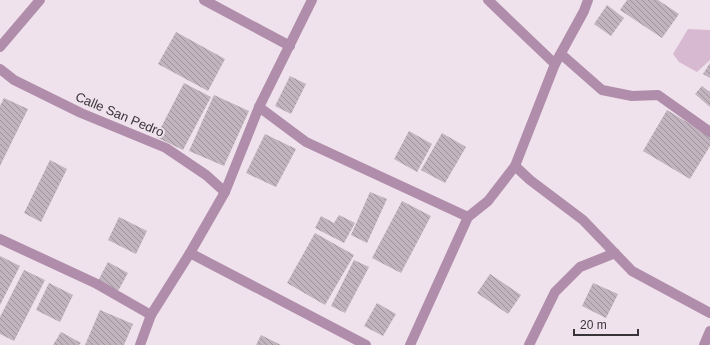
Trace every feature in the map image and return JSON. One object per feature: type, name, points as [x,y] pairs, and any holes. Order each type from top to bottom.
[{"type":"street","points":[[0,47],[40,0]]},
{"type":"street","points":[[204,0],[290,46]]},
{"type":"street","points":[[140,345],[151,315],[190,253],[225,192],[259,107],[312,0]]},
{"type":"street","points":[[488,0],[555,64]]},
{"type":"street","points":[[410,345],[468,217],[488,201],[515,166],[555,64],[584,11],[588,0]]},
{"type":"street","points":[[561,54],[602,90],[632,96],[658,95],[710,132]]},
{"type":"street","name":"Calle San Pedro","points":[[0,69],[14,80],[81,113],[166,148],[206,175],[225,192]]},
{"type":"street","points":[[259,107],[306,142],[468,217]]},
{"type":"street","points":[[515,166],[530,180],[583,220],[632,270],[710,314]]},
{"type":"street","points":[[0,239],[95,283],[151,315]]},
{"type":"street","points":[[190,253],[366,345]]},
{"type":"street","points":[[529,345],[555,292],[580,266],[615,253]]},
{"type":"shaded area","points":[[688,29],[710,30],[710,60],[697,72],[679,62],[673,54]]},
{"type":"building","points":[[627,0],[658,0],[679,14],[662,38],[620,10]]},
{"type":"building","points":[[607,5],[624,18],[611,36],[594,24]]},
{"type":"building","points":[[176,32],[225,59],[208,91],[158,64]]},
{"type":"building","points":[[710,63],[710,78],[703,74]]},
{"type":"building","points":[[290,76],[306,84],[291,114],[275,106]]},
{"type":"building","points":[[184,83],[211,97],[183,150],[156,137]]},
{"type":"building","points":[[702,86],[710,92],[710,107],[695,94]]},
{"type":"building","points":[[214,95],[249,111],[224,166],[189,151]]},
{"type":"building","points":[[4,98],[28,109],[0,166],[0,106]]},
{"type":"building","points":[[667,110],[710,136],[710,146],[690,179],[643,151]]},
{"type":"building","points":[[409,131],[432,144],[417,172],[394,159]]},
{"type":"building","points":[[442,133],[466,147],[445,183],[421,170]]},
{"type":"building","points":[[265,134],[296,149],[276,187],[246,173]]},
{"type":"building","points":[[50,160],[67,169],[41,222],[24,213]]},
{"type":"building","points":[[370,192],[387,199],[367,243],[351,235]]},
{"type":"building","points":[[402,201],[431,216],[401,273],[372,258]]},
{"type":"building","points":[[339,215],[355,223],[344,243],[315,228],[321,216],[334,223]]},
{"type":"building","points":[[119,217],[147,231],[136,254],[108,240]]},
{"type":"building","points":[[315,233],[354,255],[325,305],[287,283]]},
{"type":"building","points":[[0,256],[20,266],[0,305]]},
{"type":"building","points":[[354,260],[369,267],[345,313],[331,306]]},
{"type":"building","points":[[108,262],[128,273],[118,291],[98,281]]},
{"type":"building","points":[[24,270],[45,280],[14,341],[0,334],[0,317]]},
{"type":"building","points":[[490,274],[521,295],[508,314],[477,293]]},
{"type":"building","points":[[49,283],[73,295],[60,322],[36,310]]},
{"type":"building","points":[[593,283],[618,294],[606,318],[582,306]]},
{"type":"building","points":[[377,303],[396,314],[383,336],[364,326]]},
{"type":"building","points":[[100,310],[133,324],[124,345],[85,345]]},
{"type":"building","points":[[61,332],[81,343],[79,345],[53,345]]},
{"type":"building","points":[[261,335],[281,345],[256,345]]}]
